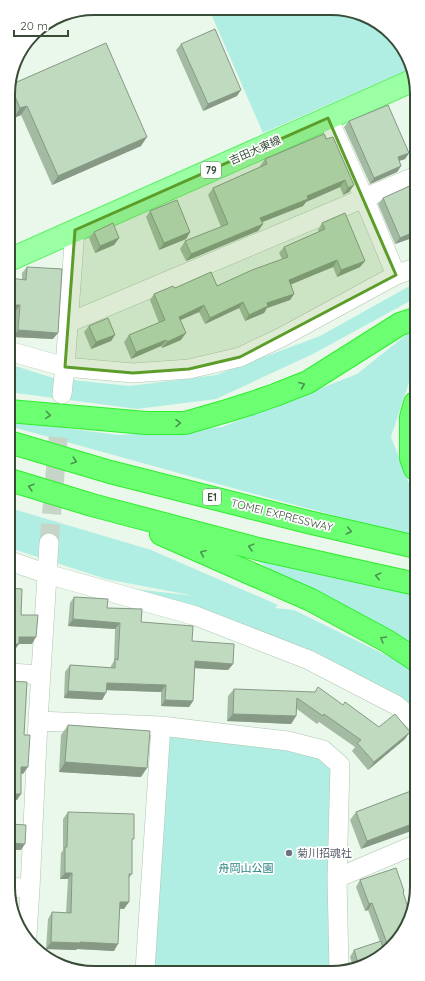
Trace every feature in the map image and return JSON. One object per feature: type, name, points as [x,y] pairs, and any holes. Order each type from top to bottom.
[{"type":"highway","points":[[15,412],[146,423],[185,422],[275,396],[308,382],[400,324],[410,321]]},
{"type":"highway","name":"TOMEI EXPRESSWAY","points":[[15,444],[110,472],[308,522],[410,546]]},
{"type":"highway","points":[[15,482],[92,505],[258,549],[410,583]]},
{"type":"highway","points":[[92,505],[311,600],[387,641],[410,656]]},
{"type":"main road","name":"吉田大東線","points":[[15,257],[409,82]]},
{"type":"street","points":[[328,118],[364,198],[396,275]]},
{"type":"street","points":[[68,323],[410,179]]},
{"type":"street","points":[[62,394],[76,230]]},
{"type":"street","points":[[15,353],[65,366],[133,373],[189,368],[240,356],[282,337],[396,275],[410,270]]},
{"type":"street","points":[[27,929],[49,543]]},
{"type":"street","points":[[15,563],[47,574],[196,616],[303,658],[396,705],[410,717]]},
{"type":"street","points":[[15,673],[41,675]]},
{"type":"street","points":[[38,721],[161,726],[288,741],[323,750],[340,765],[337,878],[339,965]]},
{"type":"street","points":[[145,966],[161,726]]},
{"type":"street","points":[[337,878],[410,847]]},
{"type":"street","points":[[15,887],[30,889]]},
{"type":"highlighted area","points":[[328,118],[396,275],[240,357],[189,369],[133,373],[65,367],[75,230]]},
{"type":"green space","points":[[212,15],[341,16],[366,23],[379,31],[394,46],[406,71],[263,133]]},
{"type":"green space","points":[[410,286],[410,301],[313,354],[216,399],[137,409],[15,393],[15,366],[53,378],[130,386],[216,375],[320,336]]},
{"type":"green space","points":[[410,332],[410,380],[391,437],[410,486],[410,535],[15,428],[15,422],[119,435],[222,427],[357,374]]},
{"type":"green space","points":[[15,509],[151,550],[278,605],[275,608],[294,610],[410,667],[410,718],[357,685],[109,586],[195,596],[106,579],[15,550]]},
{"type":"green space","points":[[254,559],[284,564],[410,594],[410,657]]},
{"type":"green space","name":"舟岡山公園","points":[[161,726],[288,741],[340,765],[342,965],[149,966]]},
{"type":"building","points":[[215,29],[241,90],[208,104],[181,44]]},
{"type":"building","points":[[106,43],[147,137],[58,176],[27,106],[20,108],[15,96],[16,82]]},
{"type":"building","points":[[388,105],[409,153],[398,157],[401,166],[374,178],[349,121]]},
{"type":"building","points":[[324,134],[326,139],[333,137],[354,185],[348,188],[345,180],[307,196],[308,199],[260,218],[263,224],[191,254],[185,241],[228,224],[213,188],[267,164],[265,159]]},
{"type":"building","points":[[410,186],[410,234],[400,238],[383,198]]},
{"type":"building","points":[[177,200],[190,232],[164,243],[150,211]]},
{"type":"building","points":[[345,213],[365,261],[341,270],[337,260],[289,280],[294,294],[267,303],[268,306],[249,315],[243,302],[210,318],[204,305],[179,317],[186,333],[167,342],[166,340],[136,352],[129,335],[165,320],[154,294],[173,286],[175,288],[211,272],[217,286],[252,270],[288,257],[284,247],[325,229],[322,223]]},
{"type":"building","points":[[113,223],[119,238],[100,246],[94,232]]},
{"type":"building","points":[[27,267],[62,269],[58,333],[18,330],[20,305],[15,305],[15,279],[26,280]]},
{"type":"building","points":[[108,318],[115,335],[96,342],[89,326]]},
{"type":"building","points":[[15,588],[22,589],[21,615],[38,615],[36,637],[19,637],[19,644],[15,644]]},
{"type":"building","points":[[74,597],[108,599],[107,608],[142,609],[141,622],[193,626],[192,641],[234,644],[233,664],[195,661],[193,701],[165,700],[166,685],[107,683],[106,693],[68,691],[70,665],[115,668],[115,659],[118,660],[120,623],[73,619]]},
{"type":"building","points":[[15,681],[27,682],[24,735],[30,735],[28,767],[21,767],[21,794],[15,794]]},
{"type":"building","points":[[318,687],[343,705],[345,702],[379,727],[395,714],[410,732],[374,762],[357,743],[361,740],[324,714],[323,716],[297,698],[296,716],[233,714],[234,689],[315,692]]},
{"type":"building","points":[[68,725],[150,731],[147,768],[65,762]]},
{"type":"building","points":[[410,791],[410,825],[367,841],[356,812]]},
{"type":"building","points":[[68,812],[134,814],[132,874],[129,874],[129,902],[120,902],[118,944],[51,942],[52,912],[71,913],[72,873],[65,873],[65,847],[67,847]]},
{"type":"building","points":[[15,824],[26,825],[25,844],[15,843]]},
{"type":"building","points":[[396,868],[407,906],[402,922],[387,943],[372,903],[369,904],[360,880]]},
{"type":"building","points":[[381,941],[383,947],[357,961],[354,950]]},
{"type":"tunnel","points":[[49,543],[62,394]]},
{"type":"place","name":"菊川招魂社","points":[[289,853]]}]
